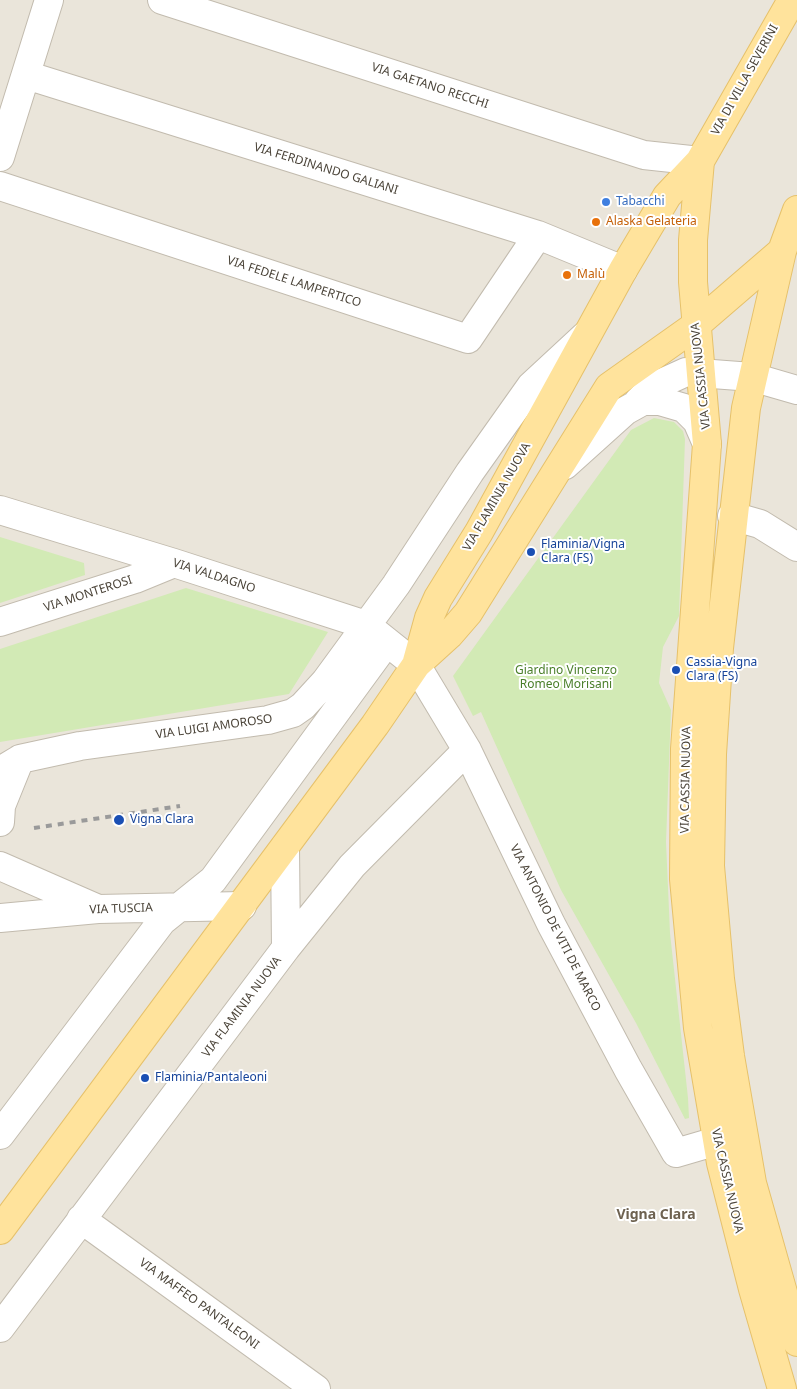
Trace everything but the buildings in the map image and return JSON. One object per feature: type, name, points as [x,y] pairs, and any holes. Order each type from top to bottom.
[{"type":"main road","name":"VIA DI VILLA SEVERINI","points":[[700,162],[792,0]]},
{"type":"main road","name":"VIA FLAMINIA NUOVA","points":[[416,664],[436,602],[479,532],[623,270],[662,202],[700,162]]},
{"type":"main road","name":"VIA CASSIA NUOVA","points":[[700,162],[693,240],[696,326],[708,444],[685,749],[684,879],[698,1028],[716,1141],[726,1190],[782,1389]]},
{"type":"main road","name":"VIA CASSIA NUOVA","points":[[797,210],[782,251],[752,377],[732,516],[718,657],[712,754],[710,866],[720,979],[730,1056],[752,1183],[797,1342]]},
{"type":"main road","name":"VIA FLAMINIA NUOVA","points":[[0,1230],[286,847],[375,725],[416,664],[449,635],[468,613],[609,387],[696,326],[782,251]]},
{"type":"street","points":[[0,157],[49,0]]},
{"type":"street","name":"VIA GAETANO RECCHI","points":[[162,0],[644,155],[700,162]]},
{"type":"street","name":"VIA FERDINANDO GALIANI","points":[[26,75],[538,235],[623,270]]},
{"type":"street","name":"VIA FEDELE LAMPERTICO","points":[[0,186],[468,339],[538,235]]},
{"type":"street","name":"VIA FLAMINIA NUOVA","points":[[366,625],[396,585],[470,472],[531,386],[588,333]]},
{"type":"street","name":"VIA FLAMINIA NUOVA","points":[[551,478],[603,430],[638,402],[645,393],[665,380],[686,372],[700,371],[752,377],[797,390]]},
{"type":"street","points":[[638,402],[660,401],[684,408],[697,420],[708,444]]},
{"type":"street","name":"VIA VALDAGNO","points":[[0,510],[174,563],[366,625],[416,664]]},
{"type":"street","points":[[732,516],[760,524],[797,547]]},
{"type":"street","name":"VIA MONTEROSI","points":[[0,622],[135,579],[174,563]]},
{"type":"street","name":"VIA LUIGI AMOROSO","points":[[10,765],[80,746],[284,717],[303,706],[320,689],[366,625]]},
{"type":"street","points":[[0,1135],[162,921],[213,880],[387,642]]},
{"type":"street","name":"VIA ANTONIO DE VITI DE MARCO","points":[[416,664],[467,750],[551,924],[628,1069],[676,1153],[716,1141]]},
{"type":"street","name":"VIA FLAMINIA NUOVA","points":[[0,1328],[286,948],[352,866],[467,750]]},
{"type":"street","points":[[0,822],[1,806],[10,765]]},
{"type":"street","points":[[286,847],[286,948]]},
{"type":"street","points":[[0,866],[98,909]]},
{"type":"street","name":"VIA TUSCIA","points":[[0,918],[98,909],[242,906]]},
{"type":"street","name":"VIA MAFFEO PANTALEONI","points":[[81,1219],[316,1389]]},
{"type":"street","points":[[773,1260],[797,1295]]},
{"type":"street","points":[[753,1289],[773,1324],[797,1347]]},
{"type":"shaded area","points":[[0,0],[797,0],[797,1389],[0,1389]]},
{"type":"green space","name":"Giardino Vincenzo Romeo Morisani","points":[[654,418],[674,422],[683,431],[685,439],[679,616],[663,647],[659,683],[671,710],[666,842],[670,933],[688,1098],[689,1118],[685,1119],[636,1023],[561,890],[481,712],[473,716],[453,676],[631,430]]},
{"type":"green space","points":[[0,537],[84,563],[85,575],[0,603]]},
{"type":"green space","points":[[186,588],[328,632],[289,694],[0,742],[0,649]]},
{"type":"railway","points":[[34,828],[180,806]]},
{"type":"place","name":"Tabacchi","points":[[606,202]]},
{"type":"place","name":"Alaska Gelateria","points":[[596,222]]},
{"type":"place","name":"Malù","points":[[567,275]]},
{"type":"place","name":"Flaminia/Vigna Clara (FS)","points":[[531,552]]},
{"type":"place","name":"Cassia-Vigna Clara (FS)","points":[[676,670]]},
{"type":"place","name":"Vigna Clara","points":[[119,820]]},
{"type":"place","name":"Flaminia/Pantaleoni","points":[[145,1078]]},
{"type":"district","name":"Vigna Clara","points":[[656,1215]]}]
